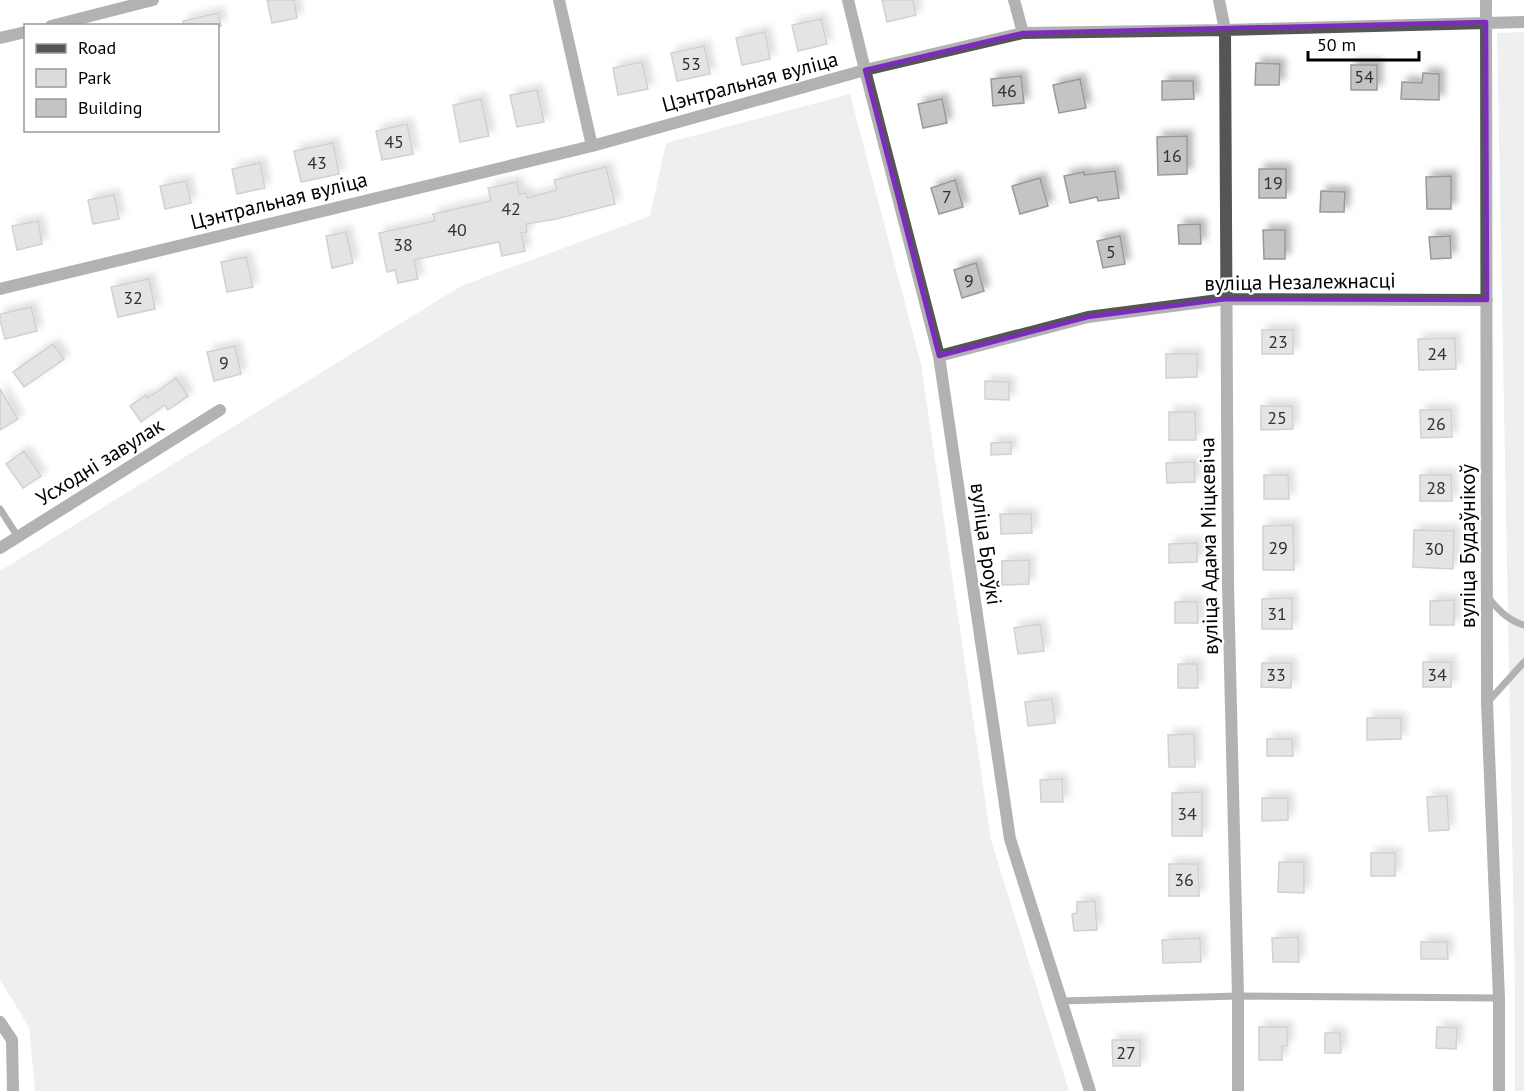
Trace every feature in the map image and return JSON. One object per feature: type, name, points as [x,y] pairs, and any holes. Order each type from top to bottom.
[{"type":"street","points":[[59,24],[153,0]]},
{"type":"street","points":[[559,0],[592,146]]},
{"type":"street","name":"вуліца Броўкі","points":[[848,0],[939,356],[1010,839],[1090,1091]]},
{"type":"street","points":[[1014,0],[1023,33]]},
{"type":"street","name":"вуліца Адама Міцкевіча","points":[[1219,0],[1225,30],[1228,585],[1238,996],[1238,1091]]},
{"type":"street","name":"вуліца Будаўнікоў","points":[[1486,0],[1487,704],[1499,998],[1499,1091]]},
{"type":"street","name":"Цэнтральная вуліца","points":[[0,289],[592,146],[865,70],[1023,33],[1524,22]]},
{"type":"street","points":[[0,38],[24,32]]},
{"type":"street","name":"вуліца Незалежнасці","points":[[939,356],[1088,317],[1226,299],[1487,300]]},
{"type":"street","name":"Усходні завулак","points":[[0,548],[220,410]]},
{"type":"street","points":[[0,1022],[12,1040],[13,1091]]},
{"type":"lane","points":[[0,509],[18,537]]},
{"type":"lane","points":[[1488,597],[1498,611],[1524,624]]},
{"type":"lane","points":[[1487,704],[1524,662]]},
{"type":"lane","points":[[1062,1001],[1238,996],[1499,998]]},
{"type":"highlighted area","points":[[1486,22],[1487,300],[1226,299],[1088,317],[939,356],[865,70],[1023,33]]},
{"type":"green space","points":[[1524,32],[1524,1091],[1515,1091],[1497,33]]},
{"type":"green space","points":[[850,94],[921,364],[991,840],[1069,1091],[35,1091],[29,1027],[0,980],[0,571],[461,286],[650,216],[666,143]]},
{"type":"building","points":[[267,0],[294,0],[297,18],[272,23]]},
{"type":"building","points":[[882,0],[913,0],[916,15],[887,22]]},
{"type":"building","points":[[218,13],[221,26],[219,24],[183,24],[183,21]]},
{"type":"building","points":[[821,19],[827,44],[798,51],[792,25]]},
{"type":"building","points":[[765,32],[770,59],[742,65],[736,38]]},
{"type":"building","points":[[704,46],[710,74],[677,81],[671,53]]},
{"type":"building","points":[[642,62],[648,89],[618,95],[613,68]]},
{"type":"building","points":[[1256,63],[1280,64],[1279,85],[1255,85]]},
{"type":"building","points":[[1351,65],[1377,65],[1377,90],[1351,90]]},
{"type":"building","points":[[1423,73],[1439,74],[1439,100],[1401,99],[1402,82],[1422,83]]},
{"type":"building","points":[[1021,76],[1024,103],[993,106],[991,79]]},
{"type":"building","points":[[1080,79],[1086,108],[1059,113],[1053,85]]},
{"type":"building","points":[[1162,81],[1193,81],[1194,99],[1162,100]]},
{"type":"building","points":[[537,90],[544,122],[517,127],[510,95]]},
{"type":"building","points":[[481,99],[489,136],[460,142],[453,105]]},
{"type":"building","points":[[942,99],[947,123],[923,128],[918,104]]},
{"type":"building","points":[[407,124],[413,154],[382,160],[376,131]]},
{"type":"building","points":[[1187,136],[1187,174],[1158,175],[1157,137]]},
{"type":"building","points":[[333,143],[339,174],[301,182],[294,151]]},
{"type":"building","points":[[260,163],[265,188],[237,194],[232,169]]},
{"type":"building","points":[[606,167],[615,204],[526,224],[527,232],[521,233],[525,251],[502,256],[499,242],[414,260],[418,279],[398,283],[395,270],[387,272],[379,233],[435,221],[433,214],[491,201],[488,188],[517,182],[519,194],[526,193],[527,198],[557,190],[554,180]]},
{"type":"building","points":[[1259,169],[1286,169],[1286,198],[1259,198]]},
{"type":"building","points":[[1115,171],[1119,198],[1098,201],[1097,197],[1070,203],[1064,176],[1084,172],[1084,175]]},
{"type":"building","points":[[1451,176],[1451,209],[1427,209],[1426,177]]},
{"type":"building","points":[[1040,178],[1048,206],[1020,214],[1012,186]]},
{"type":"building","points":[[955,180],[963,207],[939,214],[931,188]]},
{"type":"building","points":[[186,181],[191,203],[165,209],[160,186]]},
{"type":"building","points":[[1321,191],[1345,192],[1344,212],[1320,212]]},
{"type":"building","points":[[114,195],[119,219],[93,224],[88,200]]},
{"type":"building","points":[[38,221],[42,244],[17,250],[12,226]]},
{"type":"building","points":[[1200,224],[1201,244],[1179,244],[1178,225]]},
{"type":"building","points":[[1263,230],[1285,230],[1285,259],[1264,259]]},
{"type":"building","points":[[346,232],[353,263],[332,268],[326,236]]},
{"type":"building","points":[[1120,236],[1125,264],[1103,268],[1097,241]]},
{"type":"building","points":[[1450,236],[1451,258],[1431,259],[1429,237]]},
{"type":"building","points":[[246,257],[253,287],[227,292],[221,262]]},
{"type":"building","points":[[976,263],[984,291],[962,298],[954,270]]},
{"type":"building","points":[[149,279],[155,309],[118,317],[111,287]]},
{"type":"building","points":[[31,307],[37,331],[5,339],[0,314]]},
{"type":"building","points":[[1262,330],[1293,330],[1293,354],[1262,354]]},
{"type":"building","points":[[1455,338],[1456,369],[1419,370],[1418,339]]},
{"type":"building","points":[[53,344],[64,359],[24,387],[13,372]]},
{"type":"building","points":[[235,346],[241,374],[214,381],[207,352]]},
{"type":"building","points":[[1166,354],[1197,354],[1197,377],[1166,378]]},
{"type":"building","points":[[176,378],[188,396],[168,410],[165,405],[141,422],[130,406],[146,395],[148,398]]},
{"type":"building","points":[[985,381],[1009,382],[1009,400],[985,399]]},
{"type":"building","points":[[0,389],[18,419],[0,430]]},
{"type":"building","points":[[1261,406],[1292,406],[1293,429],[1261,430]]},
{"type":"building","points":[[1420,410],[1451,410],[1452,437],[1421,438]]},
{"type":"building","points":[[1169,412],[1195,412],[1196,440],[1169,440]]},
{"type":"building","points":[[1011,442],[1011,454],[991,455],[991,443]]},
{"type":"building","points":[[24,451],[41,476],[23,488],[6,464]]},
{"type":"building","points":[[1194,462],[1195,482],[1167,483],[1166,463]]},
{"type":"building","points":[[1264,475],[1288,475],[1289,499],[1264,499]]},
{"type":"building","points":[[1420,475],[1451,475],[1452,501],[1420,501]]},
{"type":"building","points":[[1000,514],[1031,514],[1032,533],[1001,534]]},
{"type":"building","points":[[1293,525],[1294,570],[1263,570],[1263,526]]},
{"type":"building","points":[[1414,530],[1454,531],[1453,569],[1413,567]]},
{"type":"building","points":[[1197,543],[1197,562],[1169,563],[1169,544]]},
{"type":"building","points":[[1029,560],[1029,584],[1002,585],[1002,561]]},
{"type":"building","points":[[1292,598],[1292,629],[1262,629],[1262,599]]},
{"type":"building","points":[[1454,600],[1454,625],[1430,625],[1430,601]]},
{"type":"building","points":[[1175,602],[1197,602],[1198,623],[1175,623]]},
{"type":"building","points":[[1040,624],[1044,651],[1018,654],[1014,628]]},
{"type":"building","points":[[1423,662],[1451,662],[1451,687],[1423,687]]},
{"type":"building","points":[[1262,663],[1291,663],[1291,688],[1261,687]]},
{"type":"building","points":[[1178,664],[1197,664],[1198,688],[1178,688]]},
{"type":"building","points":[[1052,699],[1055,723],[1028,726],[1025,702]]},
{"type":"building","points":[[1367,718],[1401,718],[1401,739],[1367,740]]},
{"type":"building","points":[[1194,734],[1195,767],[1169,767],[1168,735]]},
{"type":"building","points":[[1267,739],[1292,739],[1293,756],[1267,756]]},
{"type":"building","points":[[1062,779],[1063,802],[1041,802],[1040,780]]},
{"type":"building","points":[[1202,792],[1202,836],[1172,836],[1172,793]]},
{"type":"building","points":[[1447,796],[1449,830],[1429,831],[1427,797]]},
{"type":"building","points":[[1262,798],[1288,798],[1288,820],[1262,821]]},
{"type":"building","points":[[1371,853],[1395,853],[1395,876],[1371,876]]},
{"type":"building","points":[[1279,862],[1304,862],[1304,893],[1278,892]]},
{"type":"building","points":[[1169,864],[1198,864],[1199,896],[1169,896]]},
{"type":"building","points":[[1095,901],[1097,930],[1074,931],[1072,914],[1077,913],[1077,902]]},
{"type":"building","points":[[1298,937],[1299,962],[1273,962],[1272,938]]},
{"type":"building","points":[[1200,938],[1201,962],[1163,963],[1162,940]]},
{"type":"building","points":[[1421,942],[1447,942],[1448,959],[1421,959]]},
{"type":"building","points":[[1259,1027],[1287,1027],[1287,1046],[1282,1046],[1282,1060],[1259,1060]]},
{"type":"building","points":[[1437,1027],[1457,1028],[1456,1049],[1436,1048]]},
{"type":"building","points":[[1325,1033],[1340,1033],[1341,1053],[1325,1053]]},
{"type":"building","points":[[1112,1040],[1140,1040],[1140,1066],[1113,1066]]}]
